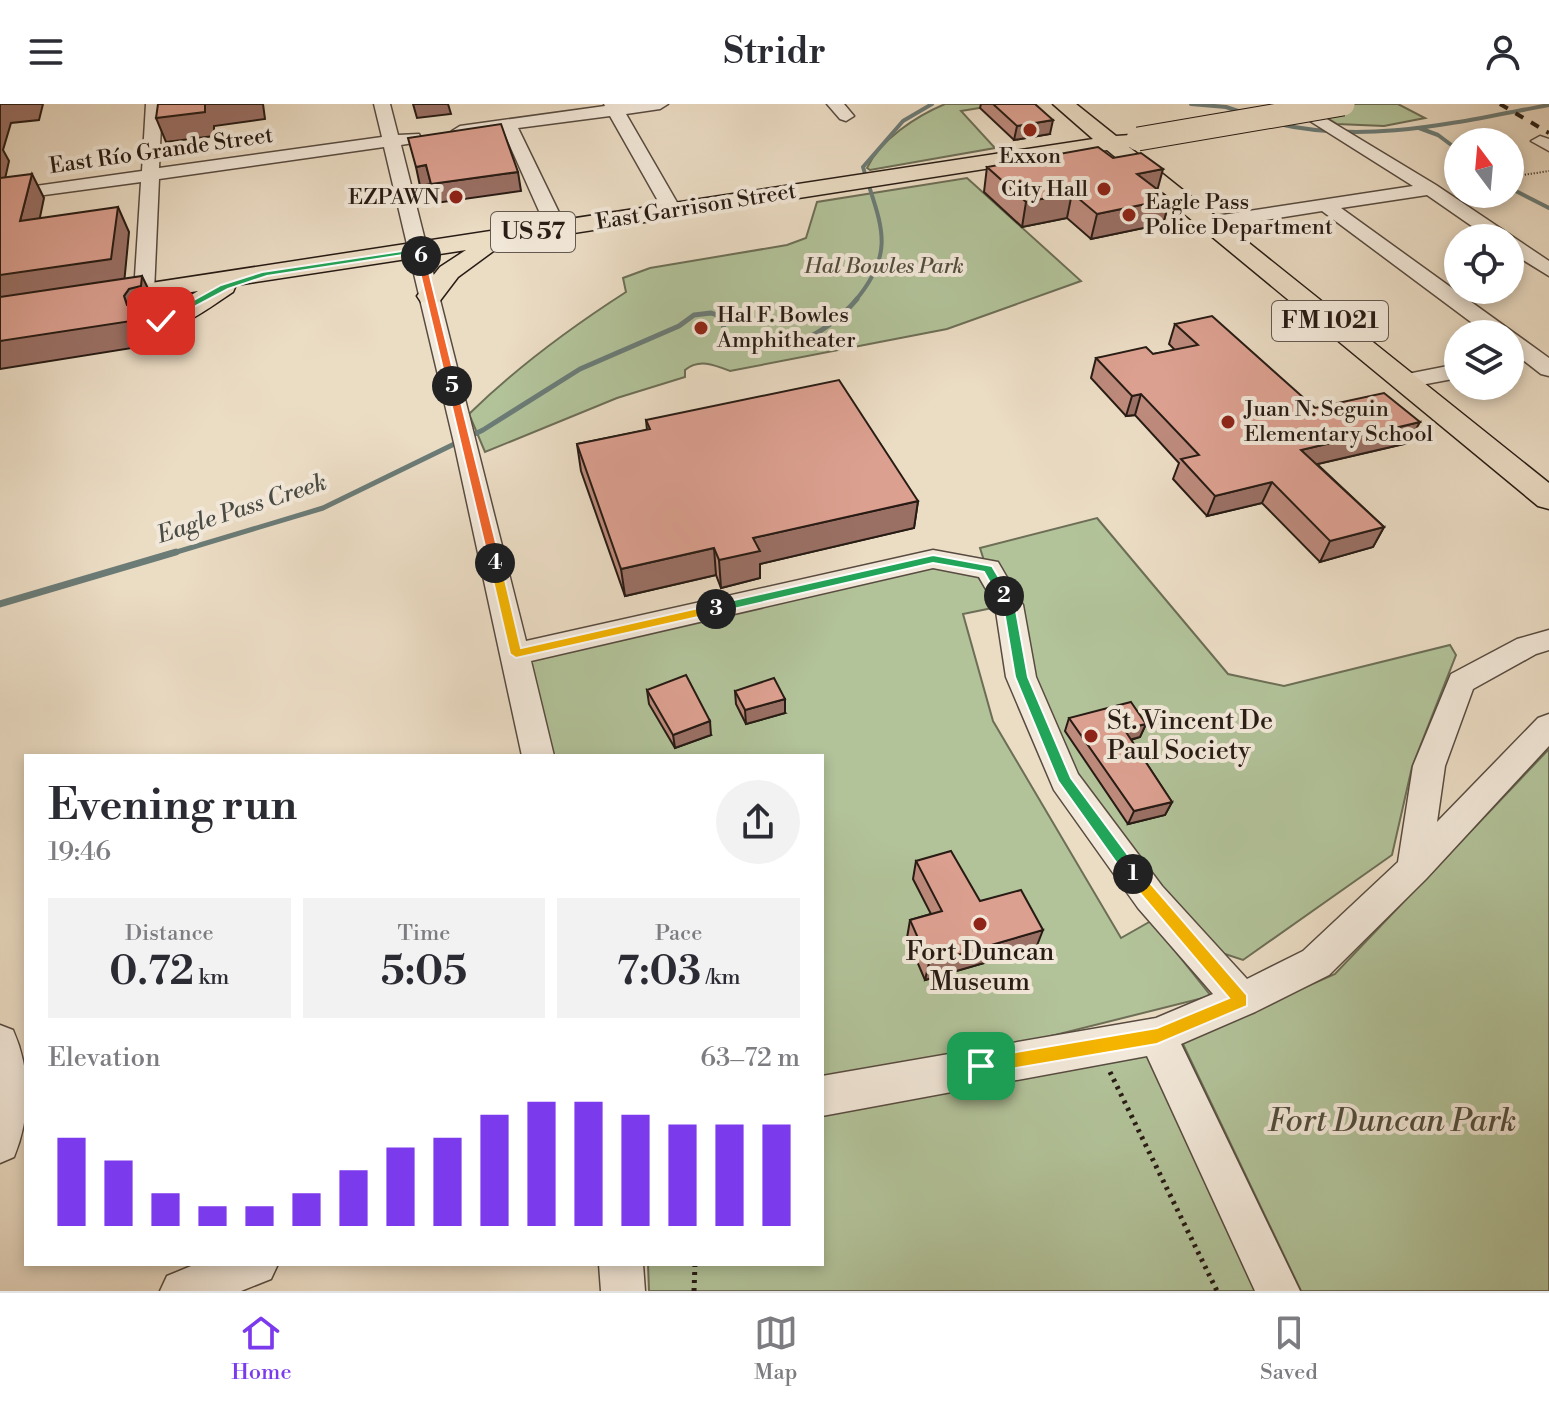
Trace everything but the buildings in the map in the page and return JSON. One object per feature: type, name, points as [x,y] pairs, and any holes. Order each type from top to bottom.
[{"type":"main road","name":"FM 1021","points":[[1063,104],[1125,141],[1155,179],[1549,499]]},
{"type":"main road","name":"East Garrison Street","points":[[0,314],[1017,158],[1343,104]]},
{"type":"main road","points":[[1017,158],[1074,157],[1108,161],[1155,179]]},
{"type":"main road","points":[[430,296],[449,272],[475,252],[505,237]]},
{"type":"main road","name":"US 57","points":[[152,323],[172,318],[225,287],[265,274]]},
{"type":"street","points":[[144,292],[154,104]]},
{"type":"street","points":[[382,104],[465,437],[538,754]]},
{"type":"street","name":"East Río Grande Street","points":[[0,196],[614,107],[660,104]]},
{"type":"street","points":[[1291,104],[1481,224]]},
{"type":"street","points":[[614,107],[673,211]]},
{"type":"street","points":[[508,124],[557,229]]},
{"type":"street","points":[[1209,223],[1430,189]]},
{"type":"street","points":[[1325,205],[1482,320]]},
{"type":"street","points":[[1524,253],[1549,270]]},
{"type":"street","points":[[1524,348],[1544,360]]},
{"type":"street","points":[[1524,361],[1544,360]]},
{"type":"street","points":[[1405,381],[1444,374]]},
{"type":"street","points":[[516,654],[933,559],[988,569],[1009,605],[1021,677],[1065,781],[1150,897],[1242,1000]]},
{"type":"street","points":[[1414,869],[1429,766],[1461,682],[1527,646],[1549,640]]},
{"type":"street","points":[[824,1096],[1157,1036],[1242,1000],[1316,963],[1414,869],[1549,726]]},
{"type":"street","points":[[1157,1036],[1278,1291]]},
{"type":"street","points":[[0,1043],[13,1088],[0,1143]]},
{"type":"street","points":[[621,1266],[623,1291]]},
{"type":"street","points":[[182,1291],[239,1267]]},
{"type":"path","points":[[1524,174],[1549,171]]},
{"type":"path","points":[[1109,1070],[1217,1291]]},
{"type":"path","points":[[694,1291],[695,1266]]},
{"type":"green space","points":[[945,104],[1004,104],[961,111],[995,148],[870,170],[867,168],[881,148],[900,130]]},
{"type":"green space","points":[[1304,104],[1398,104],[1425,118],[1384,126],[1337,124]]},
{"type":"green space","name":"Hal Bowles Park","points":[[967,178],[1081,281],[947,329],[730,371],[713,365],[696,364],[685,370],[685,377],[617,398],[485,452],[469,414],[544,349],[626,292],[623,278],[650,268],[787,245],[806,238],[817,202]]},
{"type":"green space","points":[[1097,518],[1228,674],[1284,686],[1450,645],[1456,655],[1412,767],[1392,855],[1243,960],[1222,953],[1150,897],[1021,677],[980,548]]},
{"type":"green space","points":[[930,566],[977,575],[997,607],[963,614],[993,721],[1121,938],[1151,921],[1211,996],[1015,1045],[824,1080],[824,754],[548,754],[525,652]]},
{"type":"green space","name":"Fort Duncan Park","points":[[1549,749],[1549,1291],[1301,1291],[1182,1042],[1335,974]]},
{"type":"green space","name":"Fort Duncan Park","points":[[1145,1038],[1256,1291],[649,1291],[648,1266],[824,1266],[824,1096]]},
{"type":"waterway","name":"Eagle Pass Creek","points":[[855,301],[877,267],[882,236],[863,167],[903,121],[932,104]]},
{"type":"waterway","name":"Eagle Pass Creek","points":[[1191,104],[1226,107],[1244,113]]},
{"type":"waterway","name":"Eagle Pass Creek","points":[[1274,123],[1343,132],[1412,129],[1549,105]]},
{"type":"waterway","points":[[1419,128],[1444,140]]},
{"type":"waterway","points":[[1524,195],[1549,208]]},
{"type":"waterway","name":"Eagle Pass Creek","points":[[170,554],[323,508],[483,430],[580,369],[679,326],[694,315],[711,313],[723,317],[724,333],[741,343],[759,348],[777,347],[813,335],[844,313],[857,299]]},
{"type":"waterway","name":"Eagle Pass Creek","points":[[0,604],[176,552]]},
{"type":"railway","points":[[1500,104],[1549,133]]},
{"type":"place","name":"Exxon","points":[[1030,130]]},
{"type":"place","name":"City Hall","points":[[1104,189]]},
{"type":"place","name":"EZPAWN","points":[[456,197]]},
{"type":"place","name":"Eagle Pass Police Department","points":[[1129,215]]},
{"type":"place","name":"Hal F. Bowles Amphitheater","points":[[701,328]]},
{"type":"place","name":"Juan N. Seguin Elementary School","points":[[1228,422]]},
{"type":"place","name":"St. Vincent De Paul Society","points":[[1091,736]]},
{"type":"place","name":"Fort Duncan Museum","points":[[980,924]]},
{"type":"route","points":[[161,321],[172,318],[225,287],[265,274],[419,250],[516,654],[933,559],[988,569],[1009,605],[1021,677],[1065,781],[1150,897],[1242,1000],[1157,1036],[981,1066]]}]
